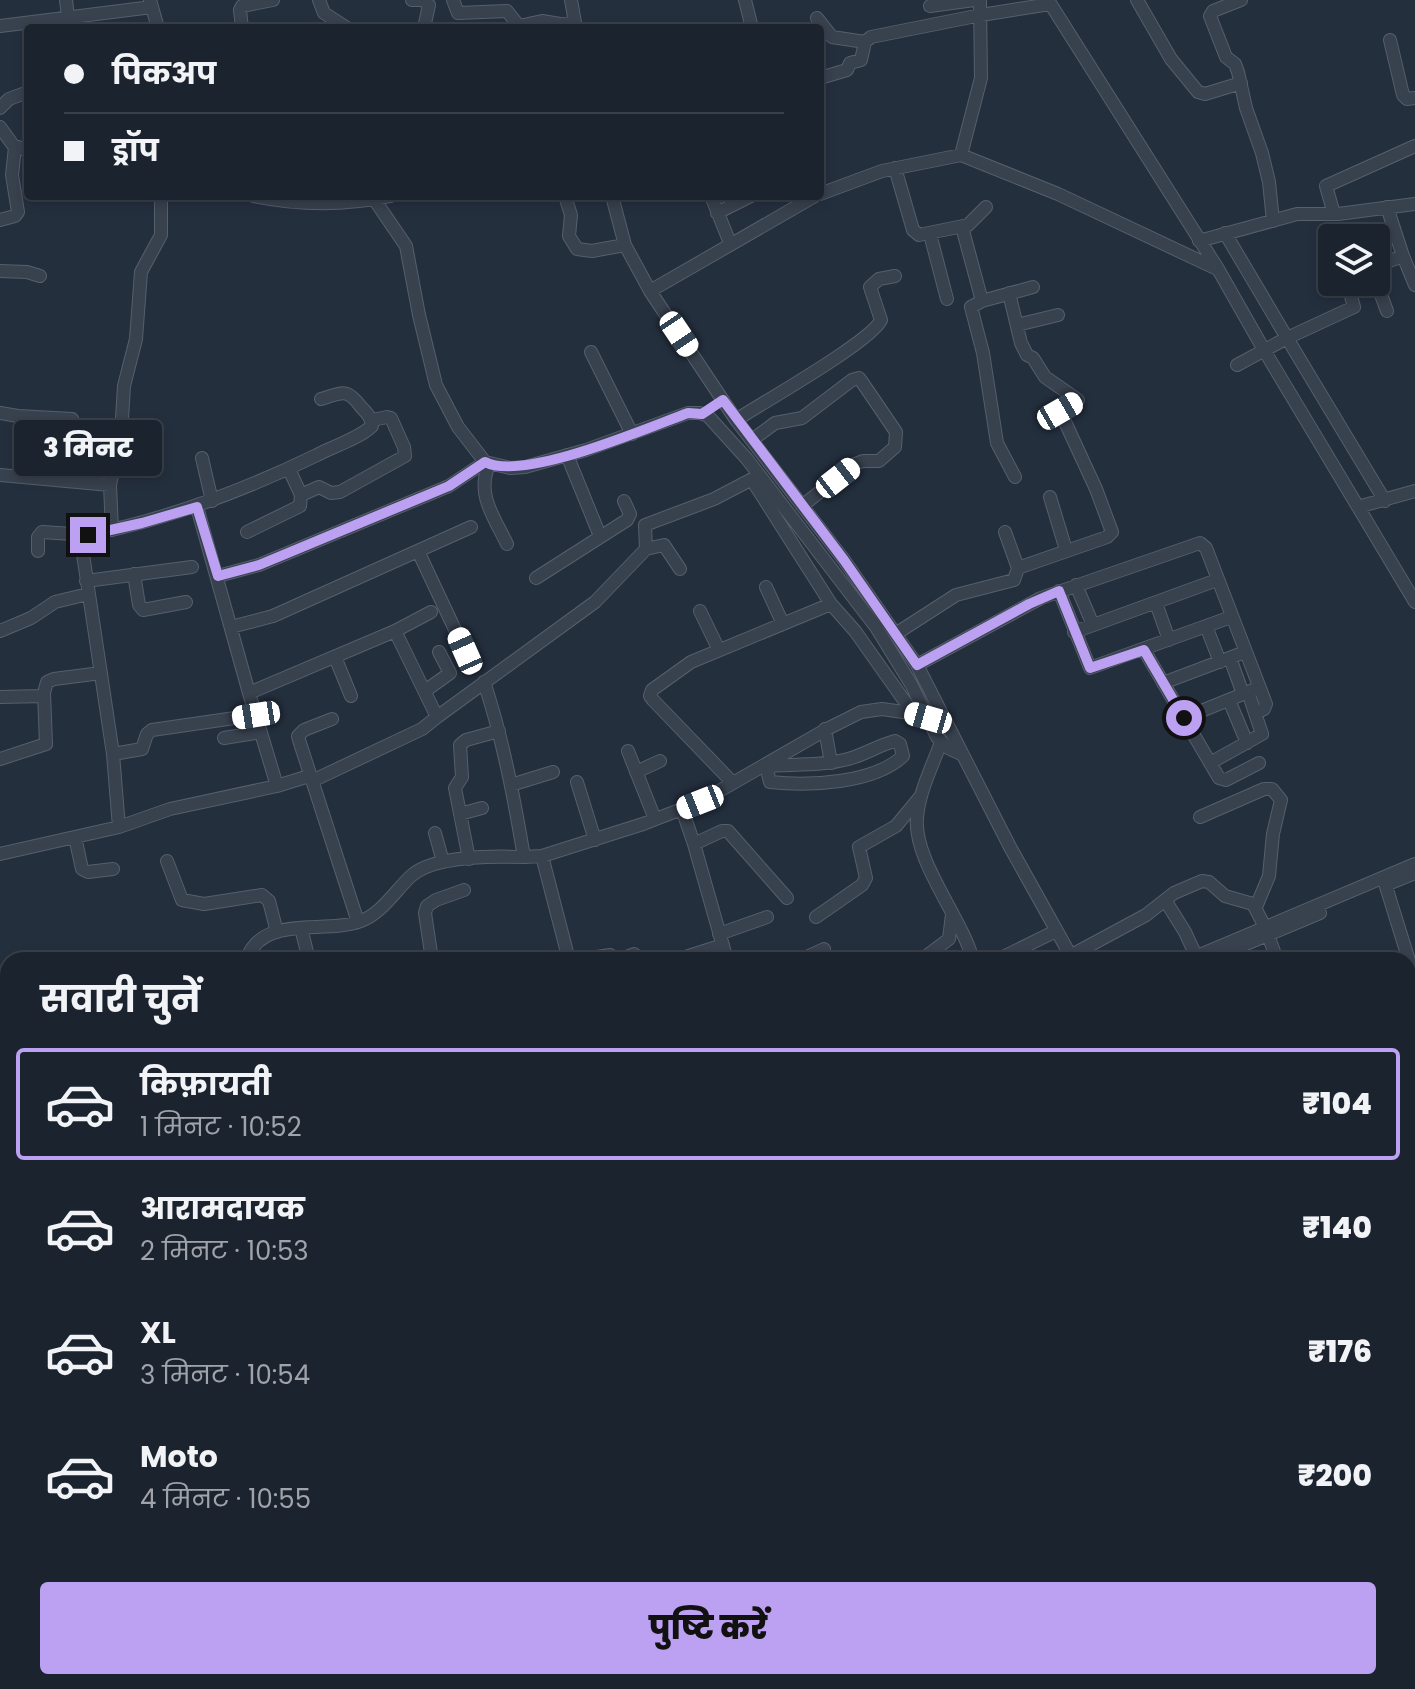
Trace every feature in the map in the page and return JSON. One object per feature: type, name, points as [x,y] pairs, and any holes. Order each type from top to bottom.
[{"type":"street","points":[[66,0],[68,17]]},
{"type":"street","points":[[242,24],[242,3],[273,0]]},
{"type":"street","points":[[319,0],[328,22]]},
{"type":"street","points":[[412,0],[423,0],[429,5],[425,24]]},
{"type":"street","points":[[453,0],[458,13],[507,11],[514,24]]},
{"type":"street","points":[[571,0],[576,24]]},
{"type":"street","points":[[745,0],[751,24]]},
{"type":"street","points":[[930,6],[974,0]]},
{"type":"street","points":[[961,155],[981,78],[980,0]]},
{"type":"street","points":[[1137,0],[1171,59],[1198,92],[1205,94],[1241,83]]},
{"type":"street","points":[[1241,0],[1213,11],[1210,16],[1226,57],[1237,67],[1265,168],[1273,221]]},
{"type":"street","points":[[824,77],[847,70],[850,63],[861,60],[865,42],[871,37],[1049,2],[1218,269],[1415,602]]},
{"type":"street","points":[[36,24],[151,3],[157,24]]},
{"type":"street","points":[[817,18],[822,24]]},
{"type":"street","points":[[527,24],[545,21],[560,24]]},
{"type":"street","points":[[0,26],[24,25]]},
{"type":"street","points":[[824,27],[832,37],[865,42]]},
{"type":"street","points":[[1390,40],[1403,95],[1407,99],[1415,98]]},
{"type":"street","points":[[0,108],[9,99],[24,93]]},
{"type":"street","points":[[0,127],[22,149],[12,175],[18,212],[15,216],[0,220]]},
{"type":"street","points":[[1334,214],[1326,186],[1415,146]]},
{"type":"street","points":[[824,192],[895,168],[961,155],[1058,194],[1218,269]]},
{"type":"street","points":[[895,168],[913,230],[919,235],[962,227],[976,220],[986,207]]},
{"type":"street","points":[[112,530],[110,485],[121,435],[125,374],[136,339],[141,272],[161,235],[161,200]]},
{"type":"street","points":[[280,200],[307,204],[361,200]]},
{"type":"street","points":[[375,200],[406,246],[436,385],[463,435],[487,464]]},
{"type":"street","points":[[566,200],[571,215],[569,236],[577,249],[592,251],[625,245]]},
{"type":"street","points":[[613,200],[625,245],[650,291],[736,420],[897,633],[917,665],[1068,952]]},
{"type":"street","points":[[712,200],[730,243]]},
{"type":"street","points":[[717,213],[743,200]]},
{"type":"street","points":[[650,291],[808,200]]},
{"type":"street","points":[[1199,241],[1305,213],[1334,214],[1415,204]]},
{"type":"street","points":[[1387,207],[1415,285]]},
{"type":"street","points":[[962,227],[982,301]]},
{"type":"street","points":[[1225,233],[1385,501]]},
{"type":"street","points":[[930,234],[947,299]]},
{"type":"street","points":[[1390,261],[1403,256]]},
{"type":"street","points":[[0,271],[40,276]]},
{"type":"street","points":[[736,420],[876,328],[881,320],[870,291],[871,284],[895,276]]},
{"type":"street","points":[[1015,477],[997,443],[983,353],[971,307],[1033,287]]},
{"type":"street","points":[[1009,293],[1021,343],[1027,355],[1033,358],[1045,377],[1078,400],[1060,411],[1112,532],[1107,537],[1018,568]]},
{"type":"street","points":[[1237,365],[1354,307],[1351,296]]},
{"type":"street","points":[[1382,296],[1387,311]]},
{"type":"street","points":[[1017,325],[1058,315]]},
{"type":"street","points":[[591,352],[632,434]]},
{"type":"street","points":[[752,440],[781,421],[802,418],[859,378],[896,432],[895,447],[879,461],[855,464],[802,506]]},
{"type":"street","points":[[321,399],[348,393],[372,420]]},
{"type":"street","points":[[702,414],[723,400]]},
{"type":"street","points":[[0,413],[72,419],[79,432],[121,435]]},
{"type":"street","points":[[218,576],[259,565],[449,486],[487,464],[525,467],[688,413],[702,414],[722,430],[755,478],[831,604],[855,631],[910,713]]},
{"type":"street","points":[[301,495],[319,487],[331,493],[340,492],[405,456],[391,418],[372,420]]},
{"type":"street","points":[[38,551],[39,534],[42,532],[88,535],[197,507],[289,469],[369,429],[372,420]]},
{"type":"street","points":[[567,455],[600,536]]},
{"type":"street","points":[[202,458],[212,501]]},
{"type":"street","points":[[487,464],[483,478],[485,497],[507,544]]},
{"type":"street","points":[[247,532],[296,509],[302,503],[289,469]]},
{"type":"street","points":[[0,475],[110,485]]},
{"type":"street","points":[[646,549],[645,525],[714,499],[755,478]]},
{"type":"street","points":[[755,478],[876,627],[911,684],[941,742],[963,755]]},
{"type":"street","points":[[1358,507],[1415,491]]},
{"type":"street","points":[[1050,497],[1066,550]]},
{"type":"street","points":[[536,578],[629,517],[624,501]]},
{"type":"street","points":[[197,507],[277,786]]},
{"type":"street","points":[[231,627],[273,616],[471,527]]},
{"type":"street","points":[[897,633],[956,595],[1014,580],[1018,568],[1005,532]]},
{"type":"street","points":[[88,535],[80,546],[113,754],[119,827]]},
{"type":"street","points":[[917,665],[1059,591],[1200,543],[1206,548],[1245,652],[1250,691],[1262,734],[1210,763]]},
{"type":"street","points":[[0,854],[119,827],[170,809],[311,778],[422,729],[595,602],[646,549],[664,545],[680,569]]},
{"type":"street","points":[[418,551],[465,651]]},
{"type":"street","points":[[86,581],[192,567]]},
{"type":"street","points":[[134,574],[139,605],[143,610],[186,602]]},
{"type":"street","points":[[1074,632],[1217,580]]},
{"type":"street","points":[[1076,585],[1093,625]]},
{"type":"street","points":[[766,587],[783,624]]},
{"type":"street","points":[[1059,591],[1090,668],[1231,617]]},
{"type":"street","points":[[0,631],[31,618],[55,602],[88,594]]},
{"type":"street","points":[[1156,603],[1169,640]]},
{"type":"street","points":[[732,782],[650,696],[652,690],[682,667],[831,604]]},
{"type":"street","points":[[700,611],[719,650]]},
{"type":"street","points":[[249,693],[395,631],[431,612]]},
{"type":"street","points":[[1206,626],[1225,660],[1250,691]]},
{"type":"street","points":[[395,631],[437,717]]},
{"type":"street","points":[[1144,650],[1219,778],[1226,780],[1259,763]]},
{"type":"street","points":[[425,691],[450,673],[439,652]]},
{"type":"street","points":[[1163,683],[1245,652]]},
{"type":"street","points":[[335,657],[351,696]]},
{"type":"street","points":[[0,759],[46,744],[44,696],[45,685],[50,680],[101,673]]},
{"type":"street","points":[[484,682],[499,731],[524,857]]},
{"type":"street","points":[[1184,718],[1250,691]]},
{"type":"street","points":[[0,697],[44,696]]},
{"type":"street","points":[[1229,700],[1247,743]]},
{"type":"street","points":[[251,952],[258,940],[277,932],[358,922],[381,908],[421,869],[469,859],[542,856],[682,809],[850,716],[872,710],[910,713],[928,718]]},
{"type":"street","points":[[113,754],[142,749],[150,731],[256,715]]},
{"type":"street","points":[[332,719],[304,730],[298,736],[358,922]]},
{"type":"street","points":[[825,729],[831,763]]},
{"type":"street","points":[[469,859],[455,788],[462,777],[460,745],[466,740],[499,731]]},
{"type":"street","points":[[224,738],[261,732]]},
{"type":"street","points":[[895,741],[900,744],[903,756],[871,772],[836,783],[770,782],[763,766],[831,763],[895,741]]},
{"type":"street","points":[[941,742],[921,796],[917,831],[925,857],[970,952]]},
{"type":"street","points":[[628,751],[655,819]]},
{"type":"street","points":[[636,772],[660,761]]},
{"type":"street","points":[[511,785],[553,772]]},
{"type":"street","points":[[577,782],[595,840]]},
{"type":"street","points":[[1200,817],[1264,789],[1272,789],[1281,800],[1273,834],[1269,876],[1256,907]]},
{"type":"street","points":[[816,917],[862,885],[866,878],[859,847],[896,826],[921,796]]},
{"type":"street","points":[[460,814],[482,808]]},
{"type":"street","points":[[682,809],[725,952]]},
{"type":"street","points":[[694,844],[728,831],[787,898]]},
{"type":"street","points":[[435,833],[443,862]]},
{"type":"street","points":[[75,837],[82,869],[88,872],[113,869]]},
{"type":"street","points":[[542,856],[567,952]]},
{"type":"street","points":[[167,861],[182,900],[204,904],[262,895],[269,901],[277,932]]},
{"type":"street","points":[[1213,952],[1384,881],[1415,864]]},
{"type":"street","points":[[1384,881],[1415,873]]},
{"type":"street","points":[[1082,952],[1146,915],[1174,893],[1204,880],[1225,896],[1256,907],[1274,952]]},
{"type":"street","points":[[1384,881],[1406,952]]},
{"type":"street","points":[[431,952],[425,913],[427,906],[464,890]]},
{"type":"street","points":[[1165,900],[1194,952]]},
{"type":"street","points":[[932,952],[949,939],[952,911]]},
{"type":"street","points":[[693,952],[767,917]]},
{"type":"street","points":[[301,928],[307,952]]},
{"type":"street","points":[[1013,952],[1056,931]]},
{"type":"street","points":[[817,952],[824,949]]},
{"type":"route","points":[[88,535],[197,507],[218,576],[259,565],[449,486],[485,462],[501,467],[525,467],[586,450],[688,413],[702,414],[723,400],[844,560],[917,665],[1059,591],[1090,668],[1144,650],[1184,718]]}]
